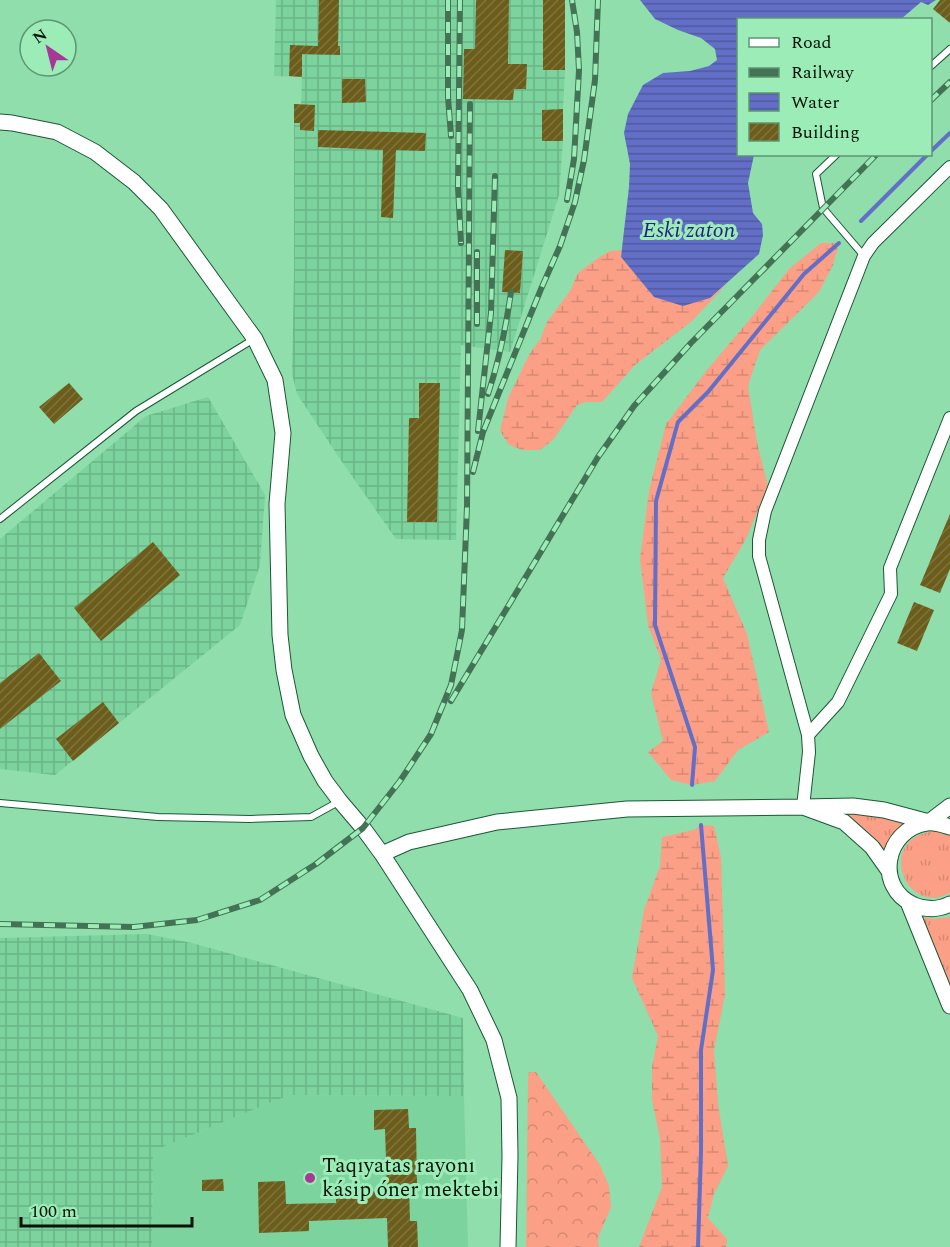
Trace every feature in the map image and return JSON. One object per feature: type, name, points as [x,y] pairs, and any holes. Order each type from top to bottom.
[{"type":"street","points":[[0,122],[57,132],[95,152],[134,182],[161,209],[255,339],[275,380],[283,433],[277,504],[280,635],[293,715],[325,781],[382,854],[470,990],[494,1040],[509,1098],[508,1247]]},
{"type":"street","points":[[803,807],[809,752],[808,735],[759,556],[759,540],[765,511],[864,256],[873,243],[950,167]]},
{"type":"street","points":[[808,735],[838,702],[891,594],[890,568],[950,417]]},
{"type":"street","points":[[382,854],[409,842],[496,822],[627,809],[853,806],[884,810],[950,828]]},
{"type":"street","points":[[950,806],[929,822],[903,834],[895,844],[890,857],[889,871],[892,883],[908,902],[921,908],[934,909],[950,904]]},
{"type":"street","points":[[803,807],[844,822],[872,847],[889,871]]},
{"type":"street","points":[[908,902],[950,1006]]},
{"type":"lane","points":[[932,65],[950,49]]},
{"type":"lane","points":[[835,156],[816,174],[823,208],[864,256]]},
{"type":"lane","points":[[0,519],[136,411],[255,339]]},
{"type":"lane","points":[[0,803],[158,817],[250,819],[311,817],[340,801]]},
{"type":"shaded area","points":[[276,0],[565,0],[563,141],[559,195],[510,352],[461,345],[456,540],[396,539],[297,394],[292,374],[294,104],[301,104],[302,77],[274,76]]},
{"type":"shaded area","points":[[208,397],[265,495],[260,565],[240,625],[55,775],[0,769],[0,539],[146,416]]},
{"type":"shaded area","points":[[147,934],[192,943],[463,1018],[464,1096],[289,1095],[153,1151],[152,1247],[0,1247],[0,938]]},
{"type":"shaded area","name":"Taqıyatas rayonı kásip óner mektebi","points":[[289,1095],[464,1096],[468,1247],[152,1247],[153,1151]]},
{"type":"green space","points":[[821,243],[839,243],[833,265],[819,292],[760,350],[748,386],[757,443],[768,486],[746,539],[723,578],[747,634],[769,732],[738,750],[715,781],[692,785],[671,780],[648,752],[663,741],[651,693],[661,660],[648,625],[640,559],[649,491],[666,424],[789,269]]},
{"type":"green space","points":[[621,250],[621,257],[710,298],[727,284],[692,321],[635,365],[602,402],[586,402],[577,405],[553,440],[540,450],[523,450],[509,445],[500,431],[508,398],[530,353],[540,340],[547,322],[570,291],[578,273],[610,251]]},
{"type":"green space","points":[[841,814],[864,814],[908,822],[895,833],[884,853],[865,830]]},
{"type":"green space","points":[[701,825],[714,826],[721,857],[725,995],[714,1050],[718,1104],[728,1166],[714,1194],[708,1218],[727,1239],[726,1247],[639,1247],[662,1187],[660,1138],[652,1100],[652,1067],[658,1036],[632,978],[644,910],[660,866],[662,837],[694,830]]},
{"type":"green space","points":[[937,831],[950,835],[950,893],[934,898],[920,894],[909,885],[903,873],[901,859],[906,846],[918,836]]},
{"type":"green space","points":[[922,917],[935,919],[950,917],[950,985]]},
{"type":"green space","points":[[529,1072],[536,1072],[600,1165],[609,1186],[611,1207],[598,1238],[599,1247],[526,1247]]},
{"type":"water","name":"Eski zaton","points":[[640,0],[936,0],[928,5],[921,2],[902,18],[737,18],[737,156],[754,156],[748,183],[753,213],[762,224],[763,235],[759,254],[710,298],[683,306],[654,297],[621,257],[630,164],[624,133],[628,114],[643,85],[663,73],[690,71],[709,66],[717,60],[715,49],[701,38],[655,19]]},
{"type":"building","points":[[319,0],[339,0],[338,46],[340,46],[340,55],[302,54],[302,77],[289,76],[290,45],[318,46]]},
{"type":"building","points":[[476,0],[509,0],[508,64],[527,64],[526,89],[514,89],[513,100],[463,99],[464,49],[475,49]]},
{"type":"building","points":[[543,0],[565,0],[565,70],[543,70]]},
{"type":"building","points":[[940,0],[950,0],[950,23],[933,9]]},
{"type":"building","points":[[342,79],[365,79],[366,102],[342,103]]},
{"type":"building","points":[[294,104],[315,105],[314,131],[300,130],[300,123],[294,123]]},
{"type":"building","points":[[563,109],[563,141],[542,141],[542,110]]},
{"type":"building","points":[[318,130],[426,133],[425,151],[396,150],[393,218],[381,217],[383,150],[318,147]]},
{"type":"building","points":[[505,250],[523,251],[520,293],[502,292]]},
{"type":"building","points":[[69,383],[83,399],[54,424],[39,407]]},
{"type":"building","points":[[419,383],[440,383],[437,522],[407,522],[409,418],[419,418]]},
{"type":"building","points":[[950,514],[950,569],[940,593],[920,585]]},
{"type":"building","points":[[153,542],[180,575],[101,641],[74,608]]},
{"type":"building","points":[[914,602],[934,610],[917,651],[897,643]]},
{"type":"building","points":[[39,653],[61,681],[0,729],[0,683]]},
{"type":"building","points":[[103,702],[119,723],[73,761],[56,739]]},
{"type":"building","points":[[408,1109],[409,1128],[416,1128],[417,1184],[409,1185],[410,1221],[417,1221],[418,1247],[388,1247],[387,1218],[309,1221],[309,1231],[259,1233],[258,1182],[285,1181],[286,1204],[336,1203],[336,1193],[387,1191],[385,1129],[374,1130],[374,1110]]},
{"type":"building","points":[[223,1179],[224,1191],[202,1191],[202,1180]]},
{"type":"waterway","points":[[932,150],[950,133]]},
{"type":"waterway","points":[[861,221],[926,156]]},
{"type":"waterway","points":[[692,785],[695,747],[655,625],[656,501],[678,422],[708,392],[804,274],[839,243]]},
{"type":"waterway","points":[[698,1247],[701,1050],[713,970],[701,825]]},
{"type":"railway","points":[[448,0],[448,97],[451,136]]},
{"type":"railway","points":[[460,0],[458,187],[461,243]]},
{"type":"railway","points":[[567,200],[574,159],[579,70],[572,0]]},
{"type":"railway","points":[[473,472],[483,432],[560,246],[575,202],[584,160],[595,80],[598,0]]},
{"type":"railway","points":[[932,99],[950,82]]},
{"type":"railway","points":[[0,924],[134,927],[197,920],[260,900],[316,864],[363,828],[400,781],[431,734],[451,685],[462,630],[467,507],[470,104]]},
{"type":"railway","points":[[451,701],[598,457],[634,406],[691,343],[875,156]]},
{"type":"railway","points":[[478,431],[491,313],[495,176]]},
{"type":"railway","points":[[477,252],[477,324]]},
{"type":"railway","points":[[488,394],[502,344],[511,292]]},
{"type":"place","name":"Taqıyatas rayonı kásip óner mektebi","points":[[310,1178]]}]
